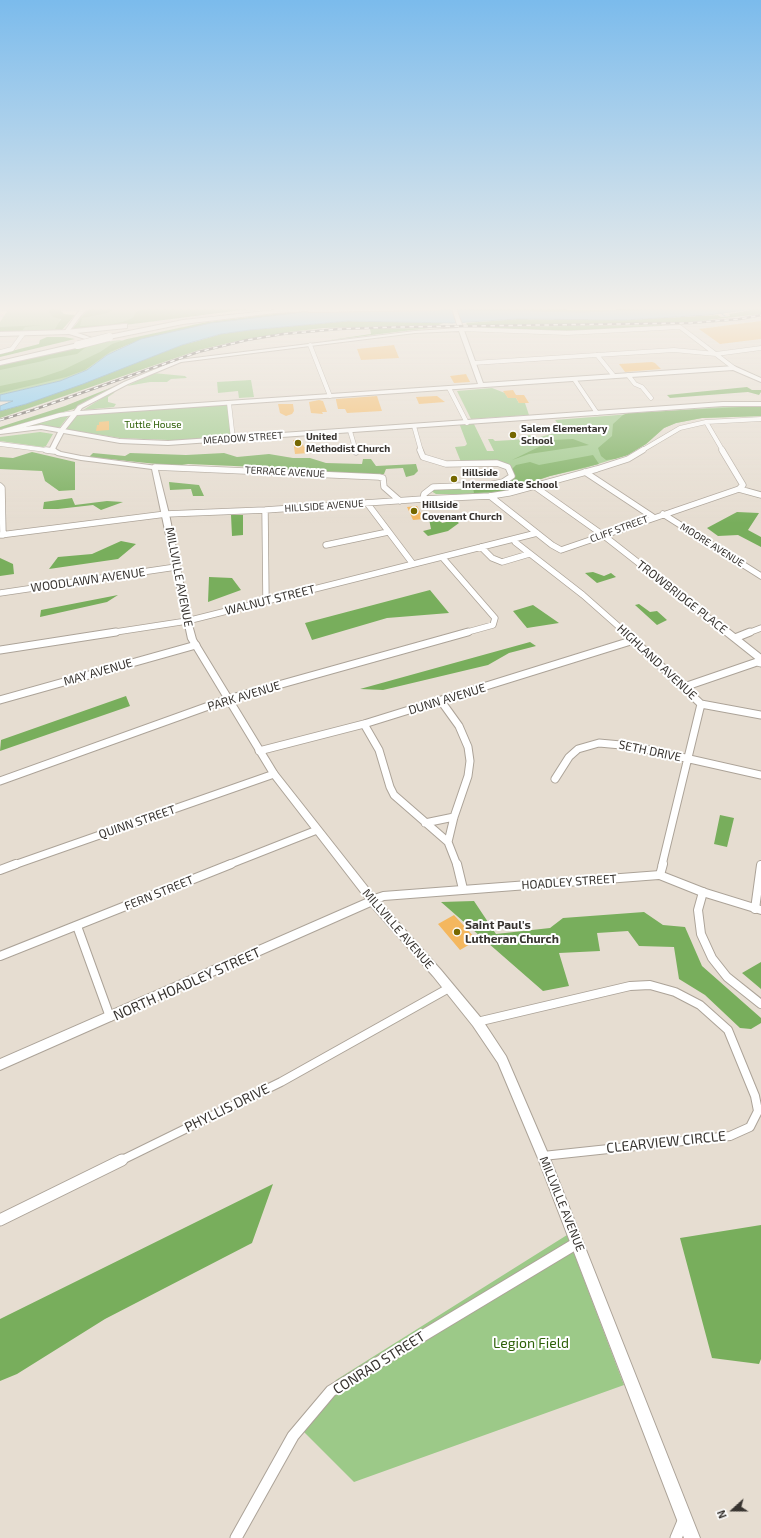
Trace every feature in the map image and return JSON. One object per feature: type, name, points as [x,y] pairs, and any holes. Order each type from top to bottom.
[{"type":"main road","name":"MEADOW STREET","points":[[1,433],[45,429],[62,430],[120,441],[143,443],[234,439],[723,404],[761,404]]},
{"type":"street","points":[[54,451],[52,447],[62,430],[80,407],[132,380]]},
{"type":"street","points":[[324,380],[330,396]]},
{"type":"street","points":[[479,380],[481,386]]},
{"type":"street","points":[[1,433],[59,415],[74,413],[564,380]]},
{"type":"street","points":[[575,380],[598,413]]},
{"type":"street","points":[[632,380],[651,398]]},
{"type":"street","points":[[449,388],[466,423]]},
{"type":"street","points":[[229,403],[234,439]]},
{"type":"street","name":"HILLSIDE AVENUE","points":[[2,535],[166,514],[265,510],[509,494],[628,459],[680,428],[706,422],[761,419]]},
{"type":"street","points":[[706,422],[743,485],[739,488],[761,495]]},
{"type":"street","points":[[414,426],[423,457],[429,460],[446,464],[497,463],[508,467],[512,474],[511,478],[508,480],[494,484],[433,487],[424,494],[423,499]]},
{"type":"street","points":[[350,431],[356,452]]},
{"type":"street","points":[[0,444],[54,451],[81,458],[155,466]]},
{"type":"street","name":"TERRACE AVENUE","points":[[155,466],[379,477],[383,478],[384,487],[400,501]]},
{"type":"street","name":"MILLVILLE AVENUE","points":[[155,466],[166,514],[186,621],[196,645],[274,774],[373,901],[477,1022],[502,1060],[513,1082],[543,1156],[692,1538]]},
{"type":"street","points":[[585,472],[654,517]]},
{"type":"street","points":[[0,486],[2,488],[2,535]]},
{"type":"street","name":"TROWBRIDGE PLACE","points":[[534,486],[603,535],[761,659]]},
{"type":"street","name":"CLIFF STREET","points":[[490,496],[561,550],[739,488]]},
{"type":"street","points":[[367,503],[413,564]]},
{"type":"street","points":[[265,510],[266,600]]},
{"type":"street","name":"MOORE AVENUE","points":[[663,514],[761,576]]},
{"type":"street","points":[[326,545],[388,532]]},
{"type":"street","name":"WALNUT STREET","points":[[0,650],[186,621],[537,533]]},
{"type":"street","name":"HIGHLAND AVENUE","points":[[514,539],[515,542],[529,554],[583,595],[634,640],[701,704],[660,875]]},
{"type":"street","points":[[481,547],[492,558],[502,562],[508,562],[529,554]]},
{"type":"street","name":"PARK AVENUE","points":[[0,781],[228,699],[493,625],[495,618],[442,557]]},
{"type":"street","name":"WOODLAWN AVENUE","points":[[0,593],[176,567]]},
{"type":"street","points":[[735,638],[761,628]]},
{"type":"street","name":"DUNN AVENUE","points":[[259,751],[364,724],[634,640]]},
{"type":"street","name":"MAY AVENUE","points":[[0,700],[196,645]]},
{"type":"street","points":[[684,687],[757,662],[761,663]]},
{"type":"street","points":[[441,701],[459,726],[468,747],[470,761],[463,792],[454,817],[448,842]]},
{"type":"street","points":[[701,704],[761,715]]},
{"type":"street","points":[[364,724],[379,750],[390,787],[394,795],[448,842],[457,864],[463,889]]},
{"type":"street","name":"SETH DRIVE","points":[[555,779],[569,757],[578,749],[599,743],[632,746],[761,776]]},
{"type":"street","name":"QUINN STREET","points":[[0,870],[274,774]]},
{"type":"street","points":[[425,823],[454,817]]},
{"type":"street","name":"FERN STREET","points":[[0,956],[317,830]]},
{"type":"street","points":[[758,910],[761,865]]},
{"type":"street","name":"HOADLEY STREET","points":[[373,901],[383,896],[660,875],[703,892],[758,910]]},
{"type":"street","points":[[703,892],[698,910],[701,934],[712,958],[727,977],[761,1004]]},
{"type":"street","name":"NORTH HOADLEY STREET","points":[[0,1065],[373,901]]},
{"type":"street","points":[[77,926],[110,1017]]},
{"type":"street","name":"CLEARVIEW CIRCLE","points":[[477,1022],[630,986],[650,986],[675,992],[700,1005],[728,1030],[755,1096],[758,1111],[750,1127],[730,1136],[543,1156]]},
{"type":"street","name":"PHYLLIS DRIVE","points":[[0,1220],[280,1082],[449,988]]},
{"type":"street","name":"CONRAD STREET","points":[[236,1538],[293,1436],[331,1391],[577,1243]]},
{"type":"street","points":[[676,1538],[684,1519]]},
{"type":"green space","points":[[0,380],[63,380],[60,381],[0,395]]},
{"type":"green space","points":[[30,380],[55,380],[0,393],[0,386]]},
{"type":"green space","points":[[90,380],[112,380],[0,418],[0,411],[26,404]]},
{"type":"green space","points":[[139,380],[170,380],[167,382],[150,382],[127,386]]},
{"type":"green space","points":[[251,380],[254,397],[239,398],[238,391],[218,393],[217,382]]},
{"type":"green space","points":[[115,386],[74,409],[0,430],[0,427],[65,406]]},
{"type":"green space","points":[[747,387],[752,390],[761,390],[761,392],[759,395],[748,392],[670,398],[667,395]]},
{"type":"green space","points":[[492,388],[505,393],[508,398],[516,398],[519,403],[525,403],[529,415],[471,419],[457,391]]},
{"type":"green space","points":[[115,390],[114,393],[108,397],[108,402],[116,404],[114,407],[83,410]]},
{"type":"green space","name":"Tuttle House","points":[[230,402],[233,439],[168,443],[168,440],[120,438],[64,429],[71,419],[81,414]]},
{"type":"green space","points":[[731,406],[761,406],[761,416],[702,418],[676,423],[664,428],[646,444],[627,455],[585,468],[550,476],[505,491],[492,493],[436,494],[431,491],[507,482],[515,477],[510,467],[461,462],[455,447],[465,446],[467,444],[459,423],[473,422],[487,451],[494,451],[488,439],[493,439],[495,441],[512,440],[522,439],[521,437],[530,435],[533,439],[562,431],[561,427],[555,420]]},
{"type":"green space","points":[[761,406],[761,416],[702,418],[676,423],[664,428],[646,444],[628,455],[615,459],[606,460],[601,456],[598,448],[612,436],[613,424],[623,415],[628,413]]},
{"type":"green space","points":[[70,414],[60,427],[16,428]]},
{"type":"green space","points":[[40,432],[53,434],[46,446],[43,447],[0,441],[0,437]]},
{"type":"green space","points":[[573,439],[589,445],[529,454],[512,460],[553,440]]},
{"type":"green space","points":[[32,452],[75,462],[75,490],[59,491],[45,481],[42,471],[0,469],[0,457],[13,458]]},
{"type":"green space","points":[[93,453],[125,456],[130,453],[186,455],[224,453],[237,457],[269,454],[293,458],[310,458],[326,463],[362,464],[363,459],[371,459],[376,466],[416,464],[418,471],[414,475],[406,477],[403,468],[386,469],[384,474],[369,474],[288,471],[280,468],[188,464],[176,466],[89,457]]},
{"type":"green space","points":[[593,455],[599,464],[550,476],[505,491],[474,493],[473,488],[509,482],[515,477],[512,469],[516,465],[530,462],[539,465]]},
{"type":"green space","points":[[169,482],[199,485],[204,496],[193,496],[191,489],[170,490]]},
{"type":"green space","points":[[72,498],[75,505],[107,501],[123,502],[101,510],[93,505],[43,509],[44,502]]},
{"type":"green space","points":[[737,512],[759,513],[748,530],[761,537],[761,547],[738,535],[718,536],[707,528]]},
{"type":"green space","points":[[231,515],[243,515],[243,535],[232,536]]},
{"type":"green space","points":[[436,516],[442,523],[455,520],[459,523],[448,531],[428,536],[423,531],[431,529],[429,519]]},
{"type":"green space","points":[[121,541],[136,544],[118,559],[49,569],[58,557],[92,554]]},
{"type":"green space","points":[[0,558],[13,564],[14,574],[0,576]]},
{"type":"green space","points":[[593,572],[604,576],[611,573],[616,577],[597,583],[585,573]]},
{"type":"green space","points":[[209,577],[232,578],[241,590],[208,602]]},
{"type":"green space","points":[[430,590],[449,613],[387,618],[312,640],[305,623]]},
{"type":"green space","points":[[118,595],[107,602],[40,617],[41,610]]},
{"type":"green space","points":[[639,604],[650,612],[657,611],[667,620],[657,625],[635,605]]},
{"type":"green space","points":[[533,605],[559,623],[527,628],[513,611]]},
{"type":"green space","points":[[530,642],[536,646],[509,653],[488,665],[383,690],[360,689]]},
{"type":"green space","points":[[126,696],[130,706],[0,751],[1,740]]},
{"type":"green space","points":[[720,815],[734,818],[727,847],[714,844]]},
{"type":"green space","points":[[474,901],[496,934],[550,928],[563,918],[644,912],[663,925],[685,927],[702,966],[761,1018],[761,1023],[751,1029],[740,1028],[705,995],[679,979],[674,947],[639,946],[628,931],[597,933],[600,951],[559,953],[569,986],[543,991],[441,902]]},
{"type":"green space","points":[[761,962],[761,989],[742,973]]},
{"type":"green space","points":[[273,1184],[252,1243],[105,1319],[17,1374],[0,1381],[0,1319]]},
{"type":"green space","points":[[761,1225],[761,1359],[759,1364],[712,1358],[680,1238]]},
{"type":"green space","name":"Legion Field","points":[[567,1235],[624,1385],[354,1482],[302,1430],[336,1380]]},
{"type":"water","points":[[94,380],[26,404],[0,411],[0,406],[13,401],[0,401],[0,395],[60,381]]},
{"type":"building","points":[[452,380],[469,380],[470,382],[454,383]]},
{"type":"building","points":[[513,390],[516,395],[524,395],[529,403],[519,403],[516,398],[508,398],[503,391]]},
{"type":"building","points":[[377,396],[382,411],[347,413],[345,409],[338,409],[336,400],[336,399]]},
{"type":"building","points":[[437,396],[445,402],[419,404],[416,397]]},
{"type":"building","points":[[319,400],[323,401],[327,412],[322,412],[323,414],[311,413],[309,402]]},
{"type":"building","points":[[278,404],[293,404],[294,411],[292,414],[286,416],[280,413]]},
{"type":"building","points":[[109,421],[109,430],[96,431],[99,422]]},
{"type":"building","name":"United Methodist Church","points":[[301,439],[304,447],[307,446],[309,453],[295,454],[293,440]]},
{"type":"building","points":[[417,506],[424,519],[413,520],[407,507]]},
{"type":"building","name":"Saint Paul's Lutheran Church","points":[[454,915],[477,940],[460,950],[438,924]]},
{"type":"railway","points":[[0,420],[119,380]]},
{"type":"place","name":"Salem Elementary School","points":[[513,435]]},
{"type":"place","name":"United Methodist Church","points":[[298,443]]},
{"type":"place","name":"Hillside Intermediate School","points":[[454,479]]},
{"type":"place","name":"Hillside Covenant Church","points":[[414,511]]},
{"type":"place","name":"Saint Paul's Lutheran Church","points":[[457,932]]}]
